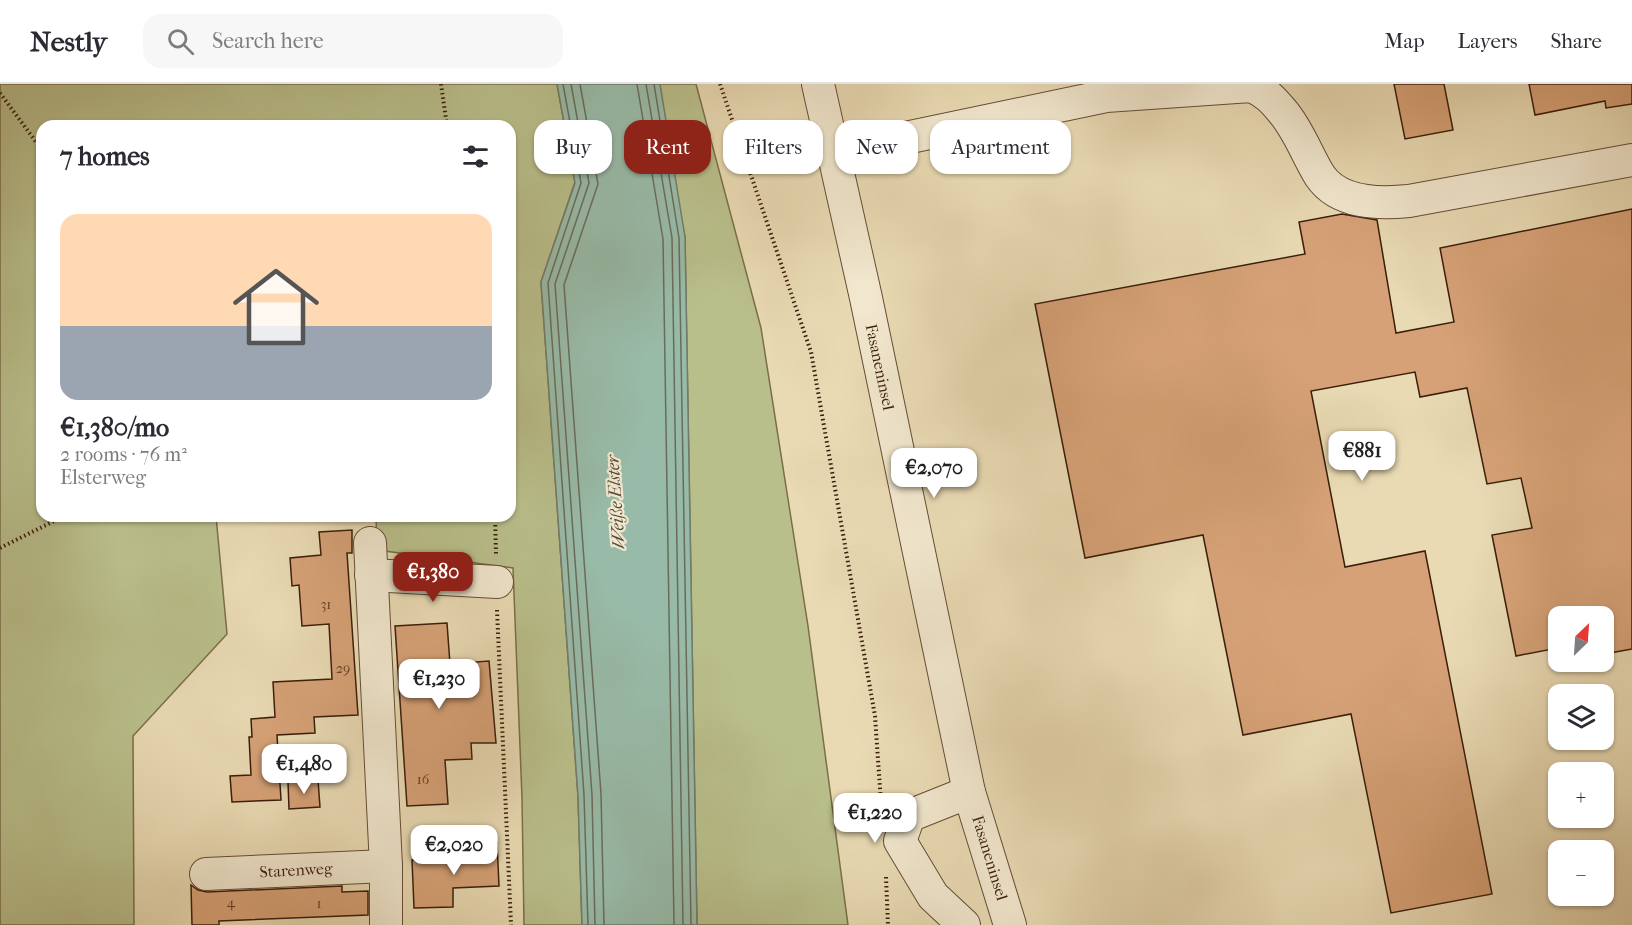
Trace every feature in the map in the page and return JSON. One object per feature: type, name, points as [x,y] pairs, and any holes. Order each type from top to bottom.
[{"type":"street","name":"Fasaneninsel","points":[[818,84],[969,792],[1011,925]]},
{"type":"street","points":[[834,153],[1106,96],[1251,86],[1268,95],[1292,122],[1328,186],[1345,196],[1358,199],[1380,203],[1409,201],[1632,160]]},
{"type":"street","points":[[370,543],[386,866],[386,925]]},
{"type":"street","points":[[371,575],[497,582]]},
{"type":"street","name":"Fasaneninsel","points":[[964,925],[933,896],[900,841],[909,816],[969,792]]},
{"type":"street","name":"Starenweg","points":[[206,874],[386,866]]},
{"type":"path","points":[[441,84],[446,120]]},
{"type":"path","points":[[720,84],[811,352],[875,716]]},
{"type":"path","points":[[0,93],[36,142]]},
{"type":"path","points":[[0,549],[52,522]]},
{"type":"path","points":[[495,522],[500,717],[512,925]]},
{"type":"green space","points":[[0,84],[557,84],[564,120],[534,120],[534,174],[574,174],[575,182],[541,282],[578,796],[582,925],[524,925],[522,798],[513,568],[377,550],[376,522],[516,522],[516,120],[36,120],[36,522],[217,522],[227,634],[133,736],[134,925],[0,925]]},
{"type":"green space","points":[[654,84],[696,84],[706,120],[661,120]]},
{"type":"green space","points":[[711,140],[761,328],[808,626],[848,925],[697,925],[685,237],[672,174],[711,174]]},
{"type":"water","name":"Weiße Elster","points":[[557,84],[660,84],[666,120],[624,120],[624,174],[675,174],[685,237],[697,925],[582,925],[578,796],[541,282],[575,183],[573,174],[612,174],[612,120],[564,120]]},
{"type":"building","points":[[1394,84],[1444,84],[1453,130],[1405,139]]},
{"type":"building","points":[[1529,84],[1632,84],[1632,104],[1606,108],[1605,101],[1535,115]]},
{"type":"building","points":[[1632,209],[1632,649],[1614,652],[1614,606],[1548,606],[1548,650],[1516,656],[1492,535],[1532,528],[1521,478],[1487,484],[1467,388],[1420,397],[1415,372],[1311,391],[1345,567],[1425,551],[1492,894],[1391,913],[1351,714],[1243,735],[1203,535],[1085,558],[1035,304],[1305,254],[1299,222],[1342,214],[1377,220],[1396,333],[1454,322],[1440,248]]},
{"type":"building","points":[[352,530],[352,553],[347,553],[358,715],[314,717],[315,733],[277,735],[281,800],[232,802],[230,776],[251,775],[249,737],[252,737],[251,719],[275,717],[273,682],[332,679],[329,624],[302,626],[299,585],[292,586],[290,558],[321,555],[319,532]]},
{"type":"building","points":[[447,623],[450,664],[489,661],[496,743],[471,743],[472,759],[445,760],[448,804],[407,806],[395,626]]},
{"type":"building","points":[[318,780],[320,807],[289,809],[288,782]]},
{"type":"building","points":[[497,842],[499,886],[453,888],[453,907],[414,908],[412,860],[472,857],[473,843]]},
{"type":"building","points":[[191,885],[207,892],[342,886],[342,892],[368,891],[368,915],[219,921],[219,925],[192,925]]}]
